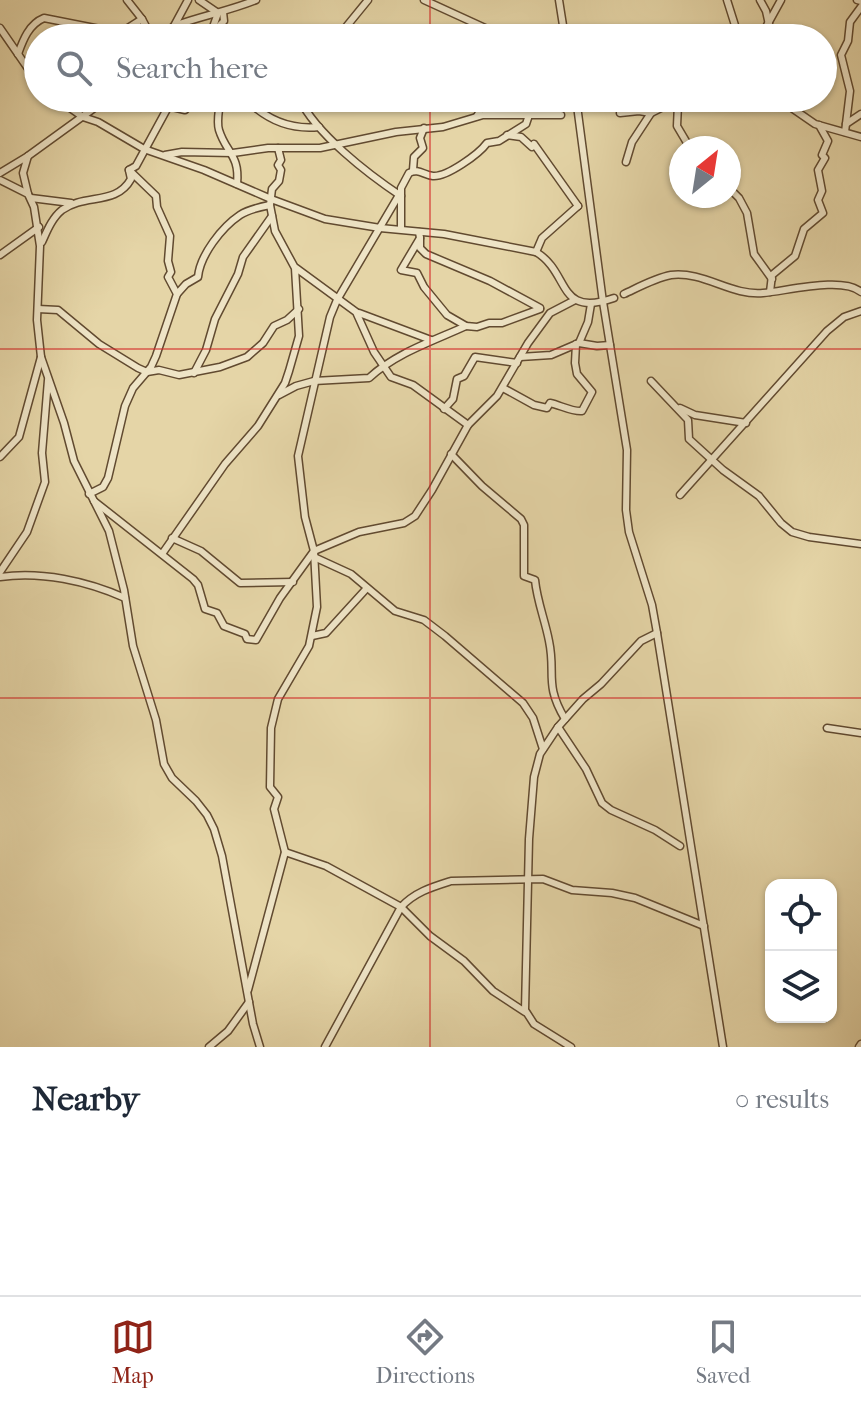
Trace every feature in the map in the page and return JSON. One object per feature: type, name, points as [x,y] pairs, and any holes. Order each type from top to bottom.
[{"type":"street","points":[[127,0],[145,24]]},
{"type":"street","points":[[175,24],[188,0]]},
{"type":"street","points":[[199,0],[223,12]]},
{"type":"street","points":[[215,24],[237,0]]},
{"type":"street","points":[[181,24],[256,0]]},
{"type":"street","points":[[348,24],[368,0]]},
{"type":"street","points":[[424,0],[476,24]]},
{"type":"street","points":[[559,0],[563,24]]},
{"type":"street","points":[[727,0],[735,24]]},
{"type":"street","points":[[760,0],[769,24]]},
{"type":"street","points":[[769,24],[781,0]]},
{"type":"street","points":[[845,128],[850,91],[841,55],[848,41],[850,22],[860,3]]},
{"type":"street","points":[[221,24],[224,21],[223,12]]},
{"type":"street","points":[[34,24],[44,18],[74,24]]},
{"type":"street","points":[[134,24],[142,19]]},
{"type":"street","points":[[0,28],[24,63]]},
{"type":"street","points":[[18,54],[24,41]]},
{"type":"street","points":[[76,112],[144,149],[237,184],[270,202],[325,219],[401,229],[419,235],[444,234],[536,252],[575,300],[591,304],[614,298]]},
{"type":"street","points":[[0,173],[90,112]]},
{"type":"street","points":[[129,170],[136,166],[165,112]]},
{"type":"street","points":[[218,112],[219,129],[233,153],[237,184]]},
{"type":"street","points":[[259,112],[273,120],[296,126],[319,127]]},
{"type":"street","points":[[309,112],[337,145],[368,173],[400,195]]},
{"type":"street","points":[[477,117],[480,112]]},
{"type":"street","points":[[578,112],[603,302],[627,450],[626,510],[629,532],[652,605],[723,1047]]},
{"type":"street","points":[[620,113],[630,112]]},
{"type":"street","points":[[626,162],[632,142],[651,113],[645,112]]},
{"type":"street","points":[[678,112],[677,126],[683,136]]},
{"type":"street","points":[[796,112],[819,125],[845,128],[861,137]]},
{"type":"street","points":[[845,128],[861,114]]},
{"type":"street","points":[[413,170],[429,176],[439,175],[480,152],[487,143],[499,141],[526,124],[529,115]]},
{"type":"street","points":[[165,155],[309,149],[452,125],[477,117],[561,115]]},
{"type":"street","points":[[770,292],[777,269],[798,252],[804,229],[823,213],[818,200],[822,191],[818,170],[824,162],[822,155],[828,141],[819,125]]},
{"type":"street","points":[[247,992],[285,852],[274,809],[278,797],[270,787],[269,740],[278,699],[303,658],[312,636],[317,607],[314,554],[305,517],[298,456],[326,331],[337,300],[413,170],[414,157],[423,148],[420,138],[424,128]]},
{"type":"street","points":[[507,135],[521,137],[532,147],[534,144],[578,206]]},
{"type":"street","points":[[162,554],[225,464],[251,436],[286,382],[299,336],[299,309],[295,268],[275,231],[270,202],[281,170],[278,148]]},
{"type":"street","points":[[28,156],[23,173],[39,227],[41,357],[74,461],[109,531],[133,646],[156,720],[164,764],[172,778],[196,801],[214,829],[260,1047]]},
{"type":"street","points":[[0,180],[29,196],[72,203],[118,194],[131,179],[129,170]]},
{"type":"street","points":[[129,170],[156,196],[157,207],[170,236],[168,261],[171,272],[168,277],[177,294]]},
{"type":"street","points":[[400,195],[401,229]]},
{"type":"street","points":[[90,496],[103,487],[108,478],[125,406],[133,388],[156,356],[177,294],[198,277],[204,259],[229,223],[248,210],[270,202]]},
{"type":"street","points":[[741,202],[747,213],[754,254],[772,279]]},
{"type":"street","points":[[40,246],[51,223],[72,203]]},
{"type":"street","points":[[536,252],[542,238],[578,206],[590,204]]},
{"type":"street","points":[[194,373],[245,253],[272,216]]},
{"type":"street","points":[[0,255],[39,227]]},
{"type":"street","points":[[419,235],[420,248],[426,254],[490,281],[550,313]]},
{"type":"street","points":[[419,235],[401,270],[417,273],[424,287],[447,315],[466,326],[477,327],[502,323],[540,309]]},
{"type":"street","points":[[295,268],[356,312],[431,341]]},
{"type":"street","points":[[624,294],[670,275],[698,277],[747,292],[853,286],[861,292]]},
{"type":"street","points":[[90,496],[193,579],[198,585],[205,609],[217,613],[224,626],[245,634],[247,639],[256,640],[280,598],[314,554],[359,532],[409,520],[422,507],[468,425],[503,388],[550,313],[575,300]]},
{"type":"street","points":[[503,388],[538,407],[547,408],[550,403],[582,411],[592,392],[577,374],[575,363],[578,343],[590,317],[591,304]]},
{"type":"street","points":[[38,309],[58,310],[99,344],[147,372],[159,370],[179,375],[247,357],[263,343],[274,326],[299,309]]},
{"type":"street","points":[[680,495],[835,323],[861,311]]},
{"type":"street","points":[[356,312],[382,366],[396,380],[413,385],[468,425]]},
{"type":"street","points":[[278,395],[314,381],[359,381],[369,378],[382,366],[466,326]]},
{"type":"street","points":[[444,409],[453,399],[457,379],[464,376],[475,357],[519,360],[551,355],[578,343],[610,345]]},
{"type":"street","points":[[0,457],[19,437],[41,357]]},
{"type":"street","points":[[0,575],[27,532],[45,482],[42,453],[49,377]]},
{"type":"street","points":[[651,381],[688,420],[689,439],[759,496],[792,532],[861,544]]},
{"type":"street","points":[[674,404],[695,415],[746,423]]},
{"type":"street","points":[[451,454],[482,486],[518,515],[524,525],[524,576],[535,580],[550,644],[550,686],[565,719]]},
{"type":"street","points":[[172,538],[201,551],[240,583],[293,582]]},
{"type":"street","points":[[314,554],[341,568],[395,611],[424,620],[523,703],[533,718],[543,750]]},
{"type":"street","points":[[0,575],[46,576],[125,598]]},
{"type":"street","points":[[312,636],[326,633],[367,588]]},
{"type":"street","points":[[525,1012],[527,878],[534,777],[543,750],[565,719],[641,641],[657,633]]},
{"type":"street","points":[[558,727],[586,769],[602,803],[680,846]]},
{"type":"street","points":[[827,728],[861,733]]},
{"type":"street","points":[[285,852],[326,866],[401,907],[493,991],[525,1012],[534,1024],[571,1047]]},
{"type":"street","points":[[325,1047],[401,907],[420,892],[451,881],[543,879],[572,890],[635,898],[704,926]]},
{"type":"street","points":[[209,1047],[228,1031],[249,1002]]}]
